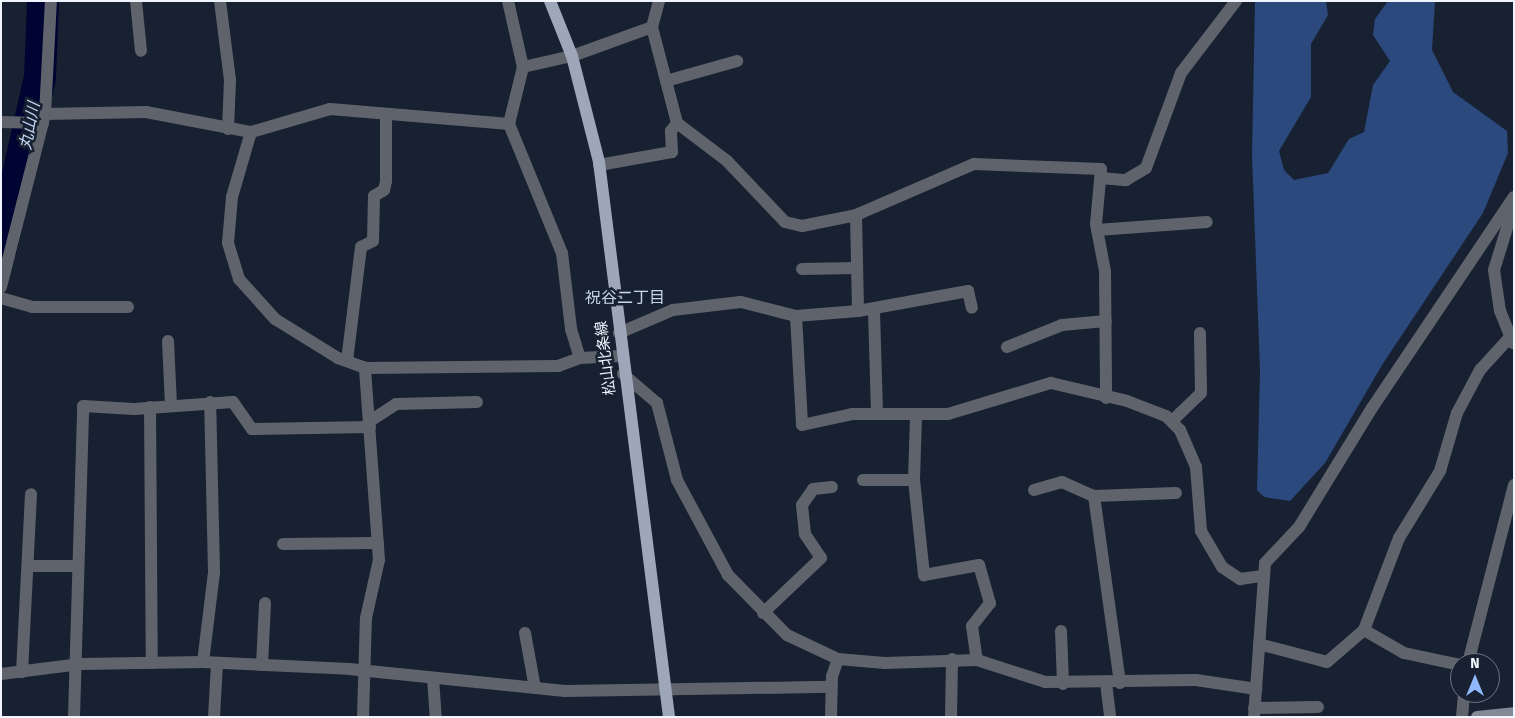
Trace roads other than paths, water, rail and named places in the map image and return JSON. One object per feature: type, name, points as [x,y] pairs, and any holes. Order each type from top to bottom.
[{"type":"main road","name":"松山北条線","points":[[550,1],[572,56],[599,165],[623,374],[669,717]]},
{"type":"main road","points":[[1478,717],[1514,713]]},
{"type":"street","points":[[1,286],[44,120],[51,1]]},
{"type":"street","points":[[136,1],[141,50]]},
{"type":"street","points":[[220,1],[230,80],[228,129]]},
{"type":"street","points":[[508,1],[523,67],[509,124],[562,253],[572,330],[580,358]]},
{"type":"street","points":[[659,1],[652,27],[677,123],[726,161],[786,222],[802,226],[856,215],[974,164],[1095,166],[1101,169],[1097,230],[1105,271],[1106,398]]},
{"type":"street","points":[[1101,178],[1126,180],[1146,168],[1181,73],[1236,1]]},
{"type":"street","points":[[523,67],[572,56],[652,27]]},
{"type":"street","points":[[666,81],[737,61]]},
{"type":"street","points":[[1,122],[146,112],[251,132],[330,109],[386,116],[509,124]]},
{"type":"street","points":[[347,361],[362,247],[374,236],[374,196],[384,190],[386,180],[386,116]]},
{"type":"street","points":[[599,165],[672,152],[671,131],[677,123]]},
{"type":"street","points":[[251,132],[232,197],[231,263],[253,298],[275,319],[347,361],[365,368],[558,366],[580,358],[621,356]]},
{"type":"street","points":[[1318,707],[1254,712],[1261,576],[1265,563],[1299,527],[1372,408],[1514,197]]},
{"type":"street","points":[[1259,644],[1327,662],[1364,630],[1398,538],[1440,471],[1457,413],[1480,370],[1512,341],[1494,290],[1494,270],[1514,205]]},
{"type":"street","points":[[856,215],[858,311]]},
{"type":"street","points":[[1097,230],[1207,222]]},
{"type":"street","points":[[802,269],[857,268]]},
{"type":"street","points":[[619,333],[673,310],[741,302],[796,316],[874,311],[968,291],[972,308]]},
{"type":"street","points":[[1,298],[32,307],[128,307]]},
{"type":"street","points":[[874,311],[877,413]]},
{"type":"street","points":[[796,316],[802,426],[877,413],[916,416],[969,408],[1039,384],[1147,408],[1172,421],[1196,466],[1201,531],[1222,567],[1240,579],[1261,576]]},
{"type":"street","points":[[1007,347],[1062,325],[1106,321]]},
{"type":"street","points":[[1172,421],[1201,393],[1200,333]]},
{"type":"street","points":[[168,341],[171,405]]},
{"type":"street","points":[[363,717],[362,671],[378,543],[365,368]]},
{"type":"street","points":[[623,374],[656,403],[677,480],[728,575],[763,612],[802,646],[838,659],[885,663],[977,660],[1063,684],[1196,680],[1256,689]]},
{"type":"street","points":[[203,662],[214,572],[210,402]]},
{"type":"street","points":[[74,717],[74,665],[83,406],[150,408],[210,402],[233,402],[252,429],[370,424],[396,404],[477,402]]},
{"type":"street","points":[[150,408],[152,663]]},
{"type":"street","points":[[916,416],[914,480],[924,575],[980,565],[990,603],[972,626],[977,660]]},
{"type":"street","points":[[863,480],[914,480]]},
{"type":"street","points":[[1034,490],[1062,482],[1094,496],[1176,493]]},
{"type":"street","points":[[1471,653],[1514,485]]},
{"type":"street","points":[[763,612],[821,558],[805,534],[802,505],[813,489],[832,487]]},
{"type":"street","points":[[22,672],[31,494]]},
{"type":"street","points":[[1094,496],[1120,683]]},
{"type":"street","points":[[283,544],[378,543]]},
{"type":"street","points":[[28,566],[78,566]]},
{"type":"street","points":[[262,665],[265,603]]},
{"type":"street","points":[[1061,630],[1063,684]]},
{"type":"street","points":[[1364,630],[1404,653],[1450,663]]},
{"type":"street","points":[[525,633],[535,688]]},
{"type":"street","points":[[831,717],[831,687],[838,659]]},
{"type":"street","points":[[951,717],[952,660]]},
{"type":"street","points":[[1,674],[74,665],[203,662],[362,671],[535,688],[666,692],[831,687]]},
{"type":"street","points":[[214,717],[217,663]]},
{"type":"street","points":[[433,678],[436,717]]},
{"type":"street","points":[[1106,683],[1110,717]]},
{"type":"street","points":[[1462,717],[1463,703]]},
{"type":"waterway","name":"丸山川","points":[[1,249],[40,77],[43,1]]},
{"type":"district","name":"祝谷二丁目","points":[[625,298]]}]
